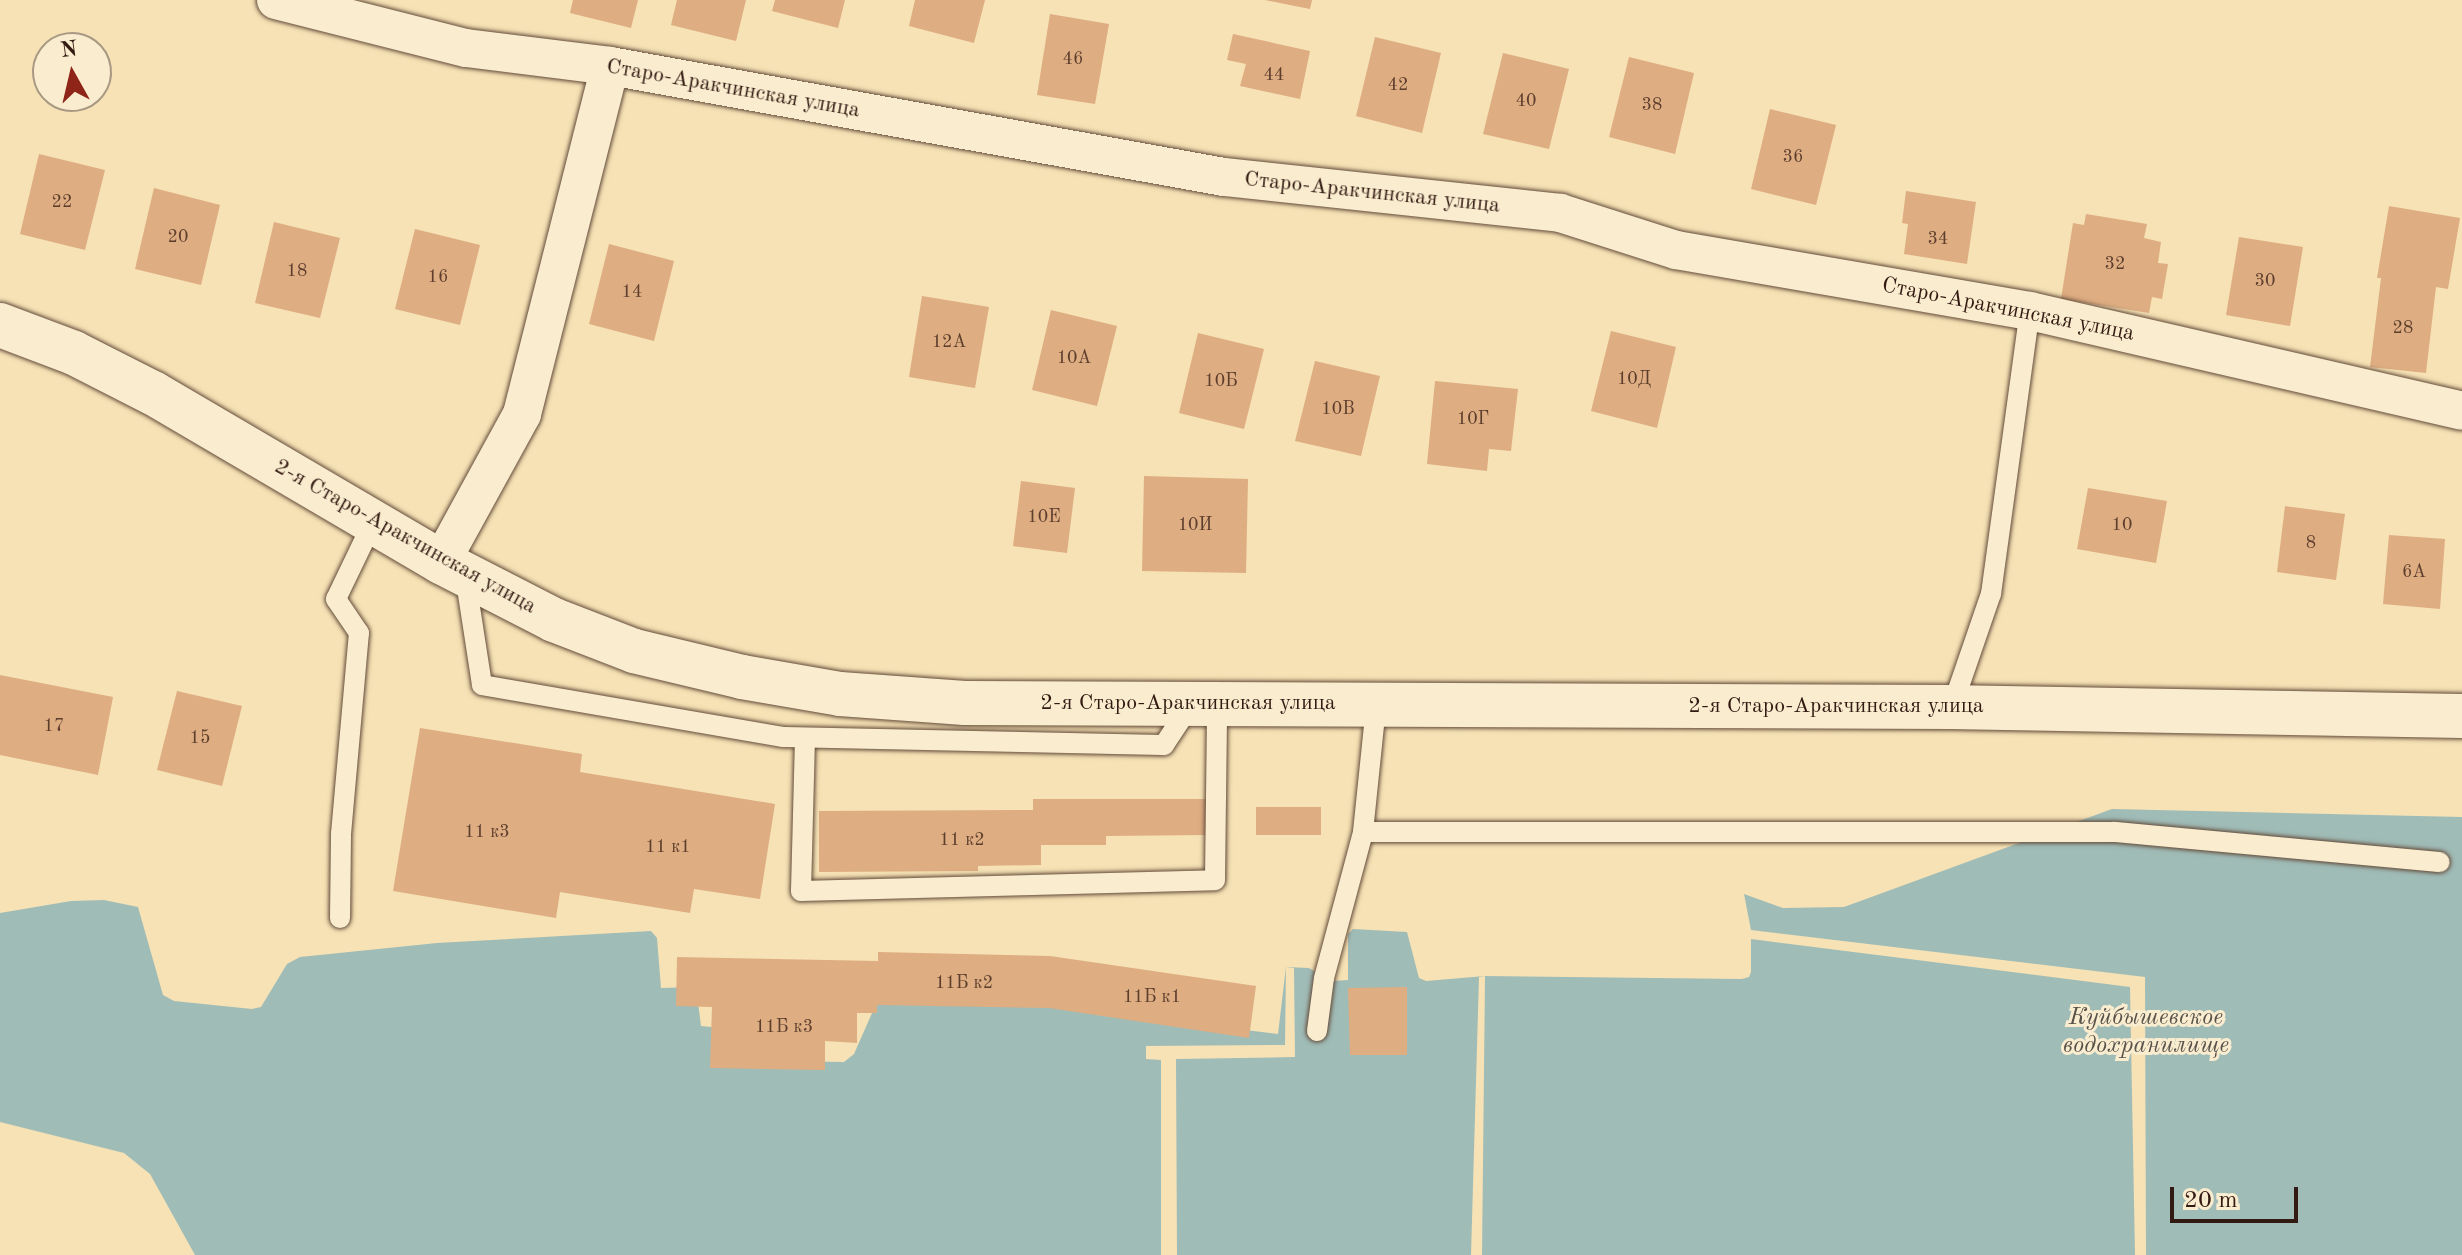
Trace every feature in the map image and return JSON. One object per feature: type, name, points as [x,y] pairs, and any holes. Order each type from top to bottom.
[{"type":"main road","name":"2-я Старо-Аракчинская улица","points":[[0,325],[74,353],[153,393],[453,568],[554,620],[634,651],[756,680],[840,694],[965,703],[1952,707],[2462,716]]},
{"type":"street","name":"Старо-Аракчинская улица","points":[[276,0],[466,48],[610,66],[1224,177],[1560,213],[1676,250],[2030,311],[2462,411]]},
{"type":"street","points":[[453,568],[522,414],[610,66]]},
{"type":"lane","points":[[1952,707],[1991,594],[2030,311]]},
{"type":"lane","points":[[340,918],[341,834],[359,633],[336,599],[373,522]]},
{"type":"lane","points":[[453,568],[482,685],[783,737],[805,738],[1164,745],[1204,704]]},
{"type":"lane","points":[[805,738],[801,891],[1215,880],[1204,704]]},
{"type":"lane","points":[[1317,1031],[1324,978],[1363,832],[1376,706]]},
{"type":"lane","points":[[1363,832],[2115,832],[2440,862]]},
{"type":"water","name":"Куйбышевское водохранилище","points":[[2112,809],[2462,817],[2462,1255],[195,1255],[150,1174],[124,1153],[0,1122],[0,913],[71,901],[104,900],[138,907],[163,995],[174,1001],[252,1009],[261,1007],[287,964],[300,957],[437,943],[651,931],[657,938],[661,988],[696,987],[701,1026],[712,1027],[775,1061],[844,1062],[854,1054],[876,1004],[891,999],[1074,1009],[1278,1034],[1286,967],[1309,968],[1332,981],[1348,980],[1348,934],[1353,929],[1407,932],[1419,978],[1426,981],[1485,976],[1742,979],[1749,977],[1751,972],[1751,930],[1744,894],[1783,908],[1844,907]]},
{"type":"pier","points":[[1751,930],[2145,977],[2146,1255],[2135,1255],[2130,987],[1751,939]]},
{"type":"pier","points":[[1286,967],[1294,968],[1295,1057],[1176,1059],[1177,1255],[1161,1255],[1161,1060],[1146,1059],[1146,1046],[1285,1045]]},
{"type":"pier","points":[[1485,976],[1482,1255],[1471,1255],[1479,977]]},
{"type":"building","points":[[573,0],[638,0],[631,28],[570,13]]},
{"type":"building","points":[[677,0],[746,0],[736,41],[671,25]]},
{"type":"building","points":[[775,0],[845,0],[838,28],[772,11]]},
{"type":"building","points":[[915,0],[985,0],[974,43],[909,26]]},
{"type":"building","points":[[1265,0],[1312,0],[1310,9]]},
{"type":"building","points":[[1050,14],[1109,24],[1095,104],[1037,95]]},
{"type":"building","points":[[1233,34],[1310,51],[1300,99],[1240,86],[1246,64],[1227,60]]},
{"type":"building","points":[[1375,37],[1441,53],[1422,133],[1356,116]]},
{"type":"building","points":[[1503,53],[1569,69],[1549,149],[1483,134]]},
{"type":"building","points":[[1629,57],[1694,73],[1675,154],[1609,137]]},
{"type":"building","points":[[1770,109],[1836,125],[1816,205],[1751,189]]},
{"type":"building","points":[[39,154],[105,170],[85,250],[20,234]]},
{"type":"building","points":[[154,188],[220,205],[201,285],[135,269]]},
{"type":"building","points":[[1906,191],[1976,202],[1967,264],[1904,254],[1908,224],[1902,223]]},
{"type":"building","points":[[2389,206],[2460,218],[2448,289],[2436,287],[2426,373],[2370,367],[2381,278],[2377,278]]},
{"type":"building","points":[[2086,214],[2147,224],[2144,238],[2161,242],[2158,263],[2168,264],[2162,299],[2152,297],[2149,313],[2061,299],[2073,223],[2084,225]]},
{"type":"building","points":[[274,222],[340,238],[320,318],[255,303]]},
{"type":"building","points":[[415,229],[480,245],[460,325],[395,309]]},
{"type":"building","points":[[2239,237],[2303,247],[2290,326],[2226,315]]},
{"type":"building","points":[[609,244],[674,261],[654,341],[589,324]]},
{"type":"building","points":[[922,296],[989,307],[975,388],[909,377]]},
{"type":"building","points":[[1051,310],[1117,326],[1097,406],[1032,390]]},
{"type":"building","points":[[1611,331],[1676,347],[1657,428],[1591,411]]},
{"type":"building","points":[[1198,333],[1264,349],[1244,429],[1179,413]]},
{"type":"building","points":[[1315,361],[1380,376],[1361,456],[1295,441]]},
{"type":"building","points":[[1435,381],[1518,389],[1511,451],[1489,449],[1487,471],[1427,464]]},
{"type":"building","points":[[1144,476],[1248,479],[1246,573],[1142,571]]},
{"type":"building","points":[[1021,481],[1075,488],[1067,553],[1013,546]]},
{"type":"building","points":[[2088,488],[2167,501],[2156,563],[2077,549]]},
{"type":"building","points":[[2285,506],[2345,514],[2336,580],[2277,572]]},
{"type":"building","points":[[2389,535],[2445,539],[2440,609],[2383,604]]},
{"type":"building","points":[[0,675],[113,697],[98,775],[0,755]]},
{"type":"building","points":[[177,691],[242,706],[222,786],[157,770]]},
{"type":"building","points":[[420,728],[582,754],[580,772],[775,804],[760,899],[694,889],[690,913],[560,892],[556,918],[393,891]]},
{"type":"building","points":[[1033,799],[1207,799],[1207,835],[1106,836],[1106,845],[1041,845],[1041,865],[978,866],[978,871],[819,872],[819,811],[1033,810]]},
{"type":"building","points":[[1256,807],[1321,807],[1321,835],[1256,835]]},
{"type":"building","points":[[878,952],[1050,956],[1256,986],[1249,1038],[1049,1008],[877,1005],[877,1013],[857,1013],[857,1043],[825,1041],[825,1070],[710,1068],[712,1007],[676,1006],[677,957],[878,961]]},
{"type":"building","points":[[1407,987],[1407,1055],[1350,1055],[1348,988]]}]
